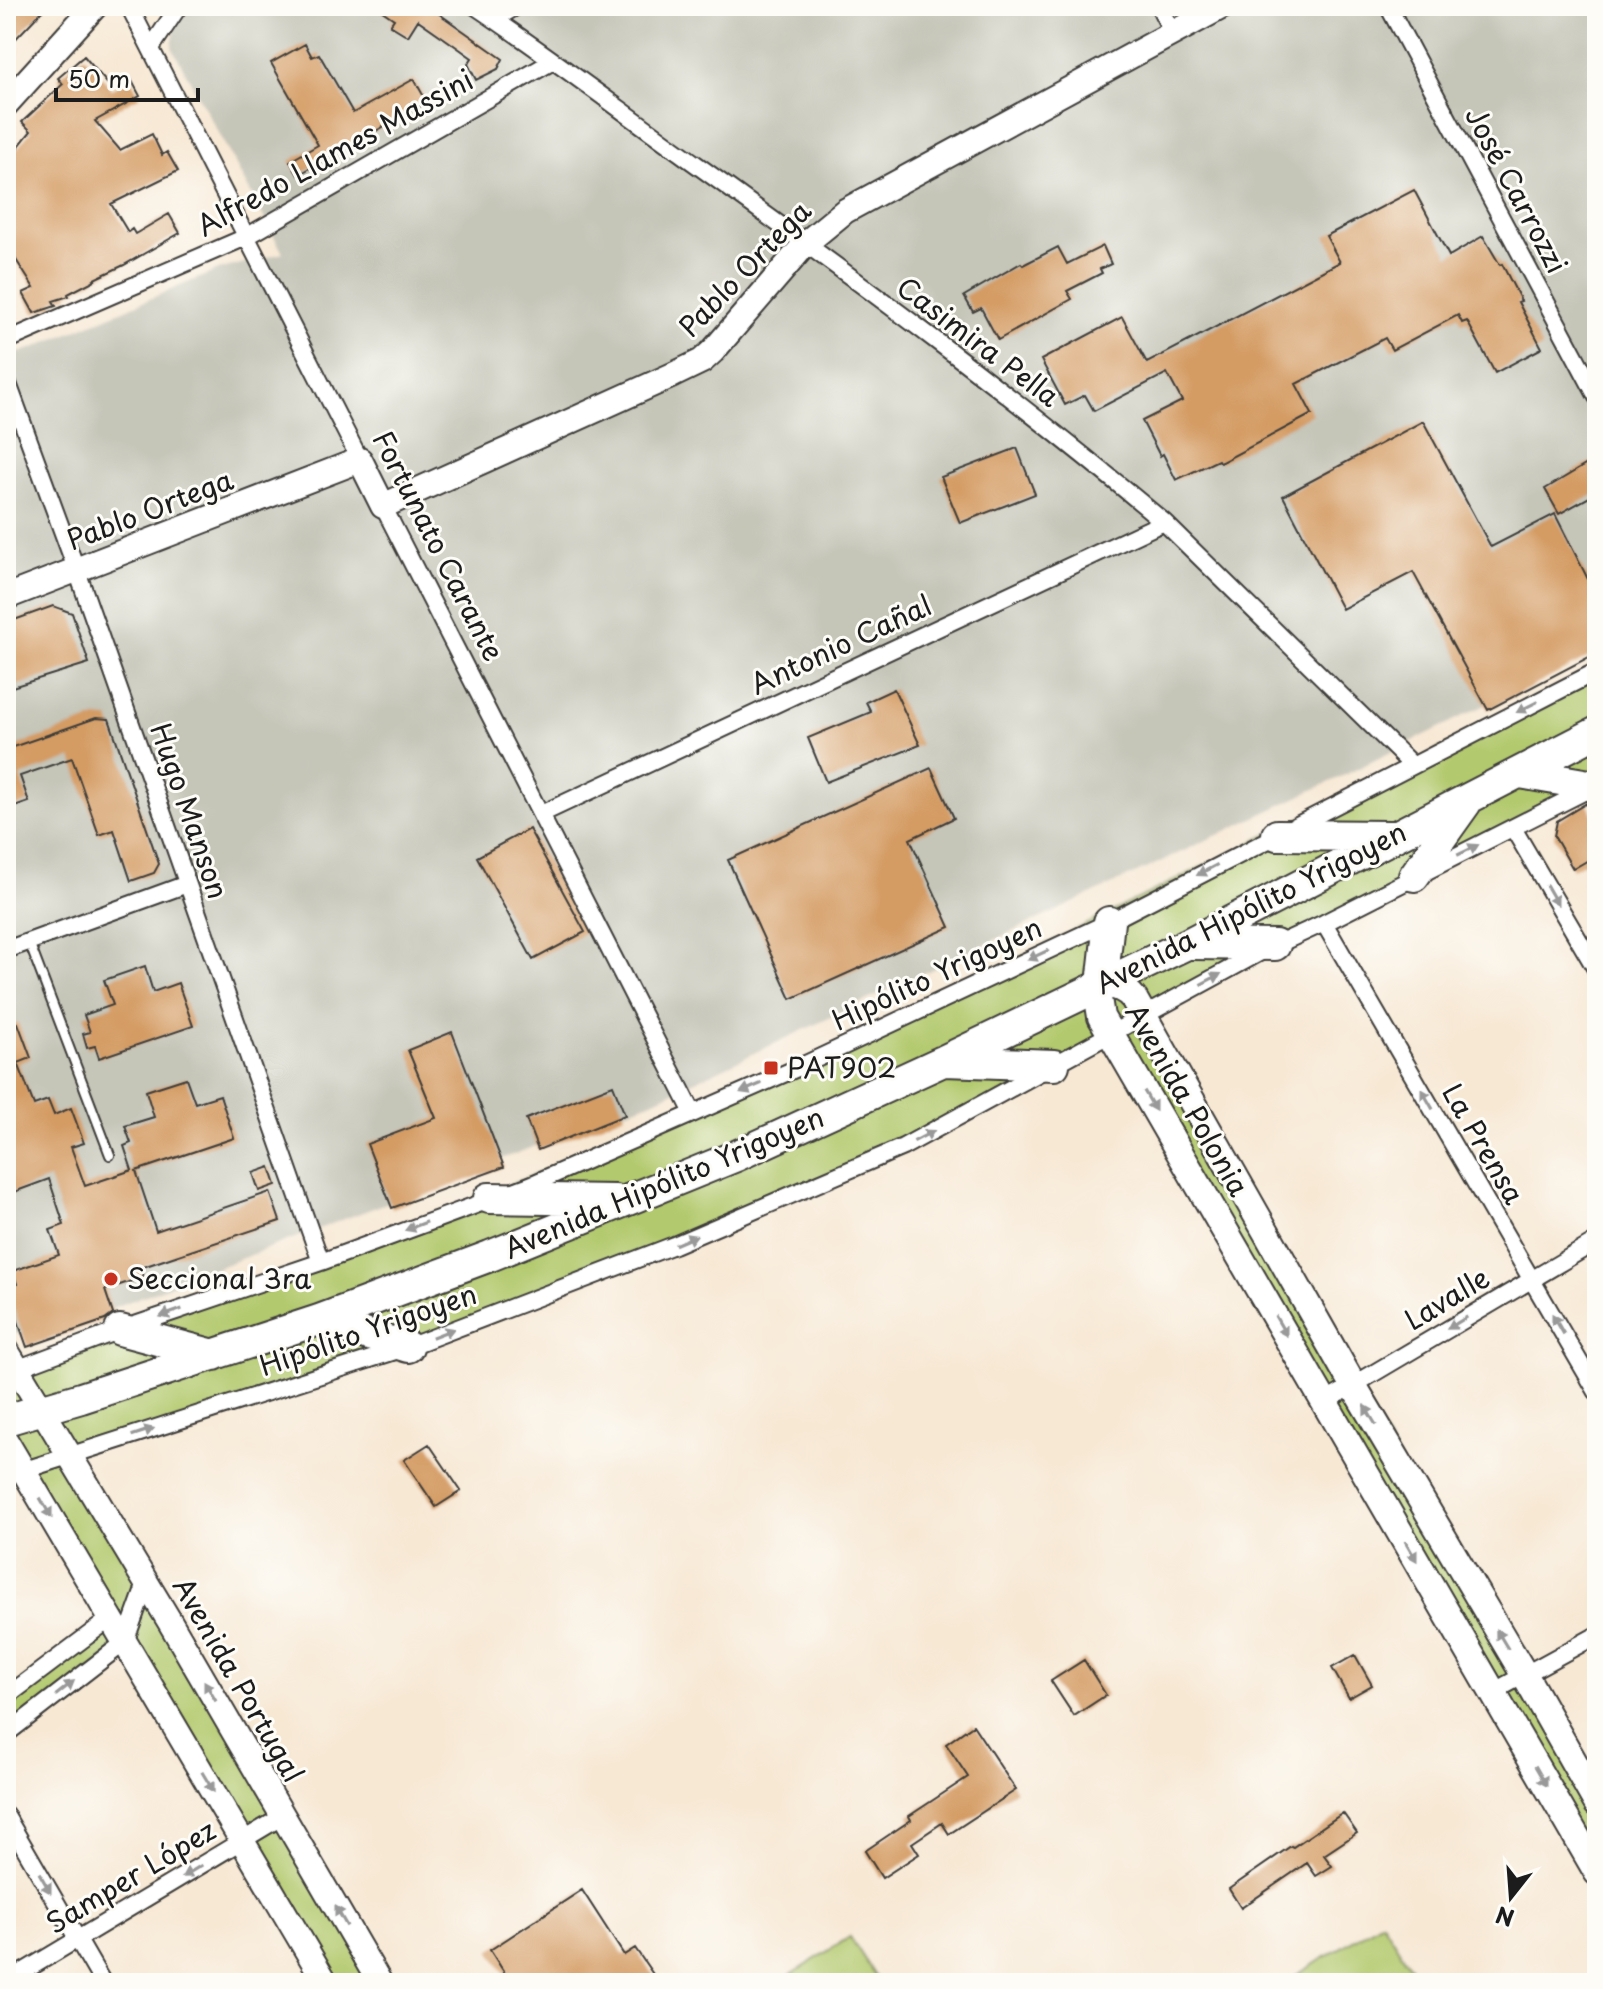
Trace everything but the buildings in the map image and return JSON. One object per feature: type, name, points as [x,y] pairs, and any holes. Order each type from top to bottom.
[{"type":"highway","name":"Avenida Hipólito Yrigoyen","points":[[6,1420],[319,1320],[490,1256],[736,1156],[1187,944],[1597,732]]},
{"type":"highway","points":[[1520,773],[1596,785]]},
{"type":"highway","points":[[1414,876],[1469,798]]},
{"type":"highway","points":[[1277,835],[1396,836]]},
{"type":"highway","points":[[1102,984],[1109,922]]},
{"type":"highway","points":[[1187,944],[1275,945]]},
{"type":"highway","points":[[943,1061],[1054,1065]]},
{"type":"highway","points":[[489,1198],[629,1201]]},
{"type":"highway","points":[[319,1320],[408,1347]]},
{"type":"highway","points":[[120,1330],[214,1355]]},
{"type":"main road","points":[[6,104],[95,6]]},
{"type":"main road","name":"Pablo Ortega","points":[[383,506],[702,361],[806,243],[845,211],[1223,6]]},
{"type":"main road","name":"Pablo Ortega","points":[[6,597],[360,460]]},
{"type":"main road","name":"Fortunato Carante","points":[[360,460],[383,506]]},
{"type":"main road","name":"Avenida Polonia","points":[[1597,1803],[1129,993],[1117,986],[1102,984],[1099,1010],[1111,1034],[1597,1872]]},
{"type":"main road","name":"Avenida Portugal","points":[[10,1364],[42,1410],[380,1983]]},
{"type":"main road","points":[[6,1441],[15,1474],[111,1618],[326,1983]]},
{"type":"street","name":"Fortunato Carante","points":[[129,6],[360,460]]},
{"type":"street","points":[[151,48],[179,6]]},
{"type":"street","name":"Casimira Pella","points":[[475,6],[806,243],[1037,419],[1164,522],[1412,765]]},
{"type":"street","points":[[495,19],[517,6]]},
{"type":"street","points":[[1159,6],[1172,32]]},
{"type":"street","name":"José Carrozzi","points":[[1388,6],[1597,397]]},
{"type":"street","name":"Alfredo Llames Massini","points":[[6,341],[246,237],[553,61]]},
{"type":"street","name":"Hugo Manson","points":[[6,378],[321,1262]]},
{"type":"street","name":"Fortunato Carante","points":[[383,506],[693,1113]]},
{"type":"street","name":"Antonio Cañal","points":[[541,814],[1164,522]]},
{"type":"street","name":"Hipólito Yrigoyen","points":[[10,1364],[321,1262],[530,1185],[795,1069],[1109,922],[1597,671]]},
{"type":"street","name":"Hipólito Yrigoyen","points":[[15,1474],[408,1347],[674,1245],[903,1147],[1275,945],[1596,785]]},
{"type":"street","points":[[1513,828],[1597,971]]},
{"type":"street","points":[[6,950],[187,884]]},
{"type":"street","name":"La Prensa","points":[[1324,923],[1597,1392]]},
{"type":"street","name":"Lavalle","points":[[1325,1402],[1597,1241]]},
{"type":"street","points":[[6,1734],[125,1642],[146,1584]]},
{"type":"street","points":[[6,1697],[111,1618]]},
{"type":"street","points":[[1493,1692],[1597,1635]]},
{"type":"street","points":[[6,1816],[103,1983]]},
{"type":"street","name":"Samper López","points":[[6,1982],[283,1816]]},
{"type":"lane","points":[[29,942],[110,1155]]},
{"type":"shaded area","points":[[189,6],[1597,6],[1597,649],[1349,773],[653,1101],[31,1339],[11,1331],[6,1323],[6,357],[218,270],[283,253],[172,47],[175,28]]},
{"type":"green space","points":[[1597,671],[1597,785],[1142,1016],[1597,1803],[1597,1872],[1111,1034],[903,1147],[408,1347],[69,1456],[380,1983],[326,1983],[125,1643],[6,1734],[6,1697],[111,1618],[25,1472],[6,1476],[6,1372],[321,1262],[795,1069]]},
{"type":"green space","points":[[1382,1922],[1420,1983],[1284,1983]]},
{"type":"green space","points":[[850,1937],[880,1983],[778,1983]]},
{"type":"place","name":"PAT902","points":[[771,1068]]},
{"type":"place","name":"Seccional 3ra","points":[[111,1279]]}]
